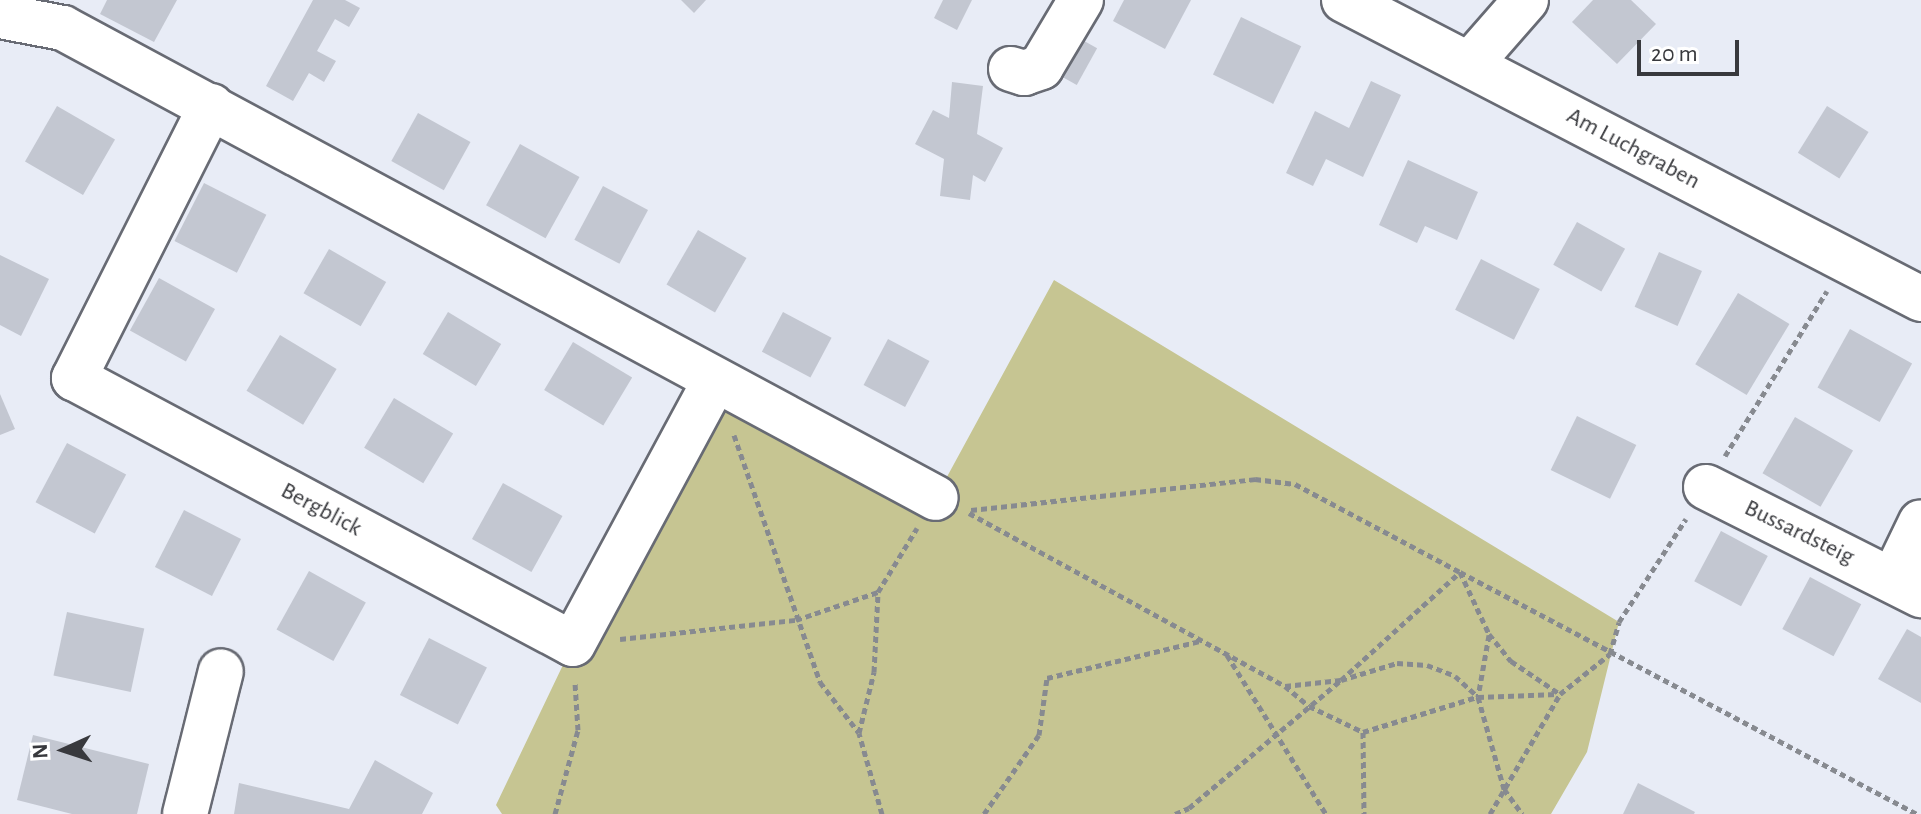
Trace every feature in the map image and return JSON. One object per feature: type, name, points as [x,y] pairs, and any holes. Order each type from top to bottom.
[{"type":"street","points":[[1011,69],[1024,73],[1041,67],[1081,0]]},
{"type":"street","name":"Am Luchgraben","points":[[1344,0],[1921,299]]},
{"type":"street","points":[[1470,64],[1526,0]]},
{"type":"street","points":[[0,16],[69,14],[211,106],[936,498]]},
{"type":"street","name":"Bergblick","points":[[211,106],[74,378],[573,644]]},
{"type":"street","points":[[573,644],[715,380]]},
{"type":"street","name":"Bussardsteig","points":[[1706,487],[1907,587],[1921,522]]},
{"type":"street","points":[[185,814],[221,671]]},
{"type":"path","points":[[1490,814],[1560,694],[1610,654],[1619,622],[1846,260]]},
{"type":"path","points":[[715,380],[796,620],[820,682],[859,733],[882,814]]},
{"type":"path","points":[[1560,694],[1478,697],[1363,732],[1309,706],[1285,686],[965,511],[1040,507],[1255,479],[1295,484],[1610,654],[1917,814]]},
{"type":"path","points":[[859,733],[874,672],[878,592],[936,498]]},
{"type":"path","points":[[1460,572],[1489,634],[1511,661],[1560,694]]},
{"type":"path","points":[[1175,814],[1341,680],[1460,572]]},
{"type":"path","points":[[555,814],[578,730],[573,644],[796,620],[878,592]]},
{"type":"path","points":[[1489,634],[1478,697],[1504,789],[1522,814]]},
{"type":"path","points":[[984,814],[1039,735],[1047,678],[1202,640]]},
{"type":"path","points":[[1227,654],[1279,732],[1326,814]]},
{"type":"path","points":[[1285,686],[1341,680],[1397,663],[1427,665],[1455,676],[1478,697]]},
{"type":"path","points":[[1363,732],[1364,814]]},
{"type":"shaded area","points":[[1054,280],[1619,622],[1587,752],[1551,814],[502,814],[496,805],[573,644],[715,380],[936,497]]},
{"type":"building","points":[[107,0],[177,0],[154,42],[100,14]]},
{"type":"building","points":[[313,0],[345,0],[360,8],[349,27],[335,19],[317,51],[336,61],[324,82],[309,73],[293,101],[266,86]]},
{"type":"building","points":[[681,0],[706,0],[694,13]]},
{"type":"building","points":[[943,0],[972,0],[957,30],[934,18]]},
{"type":"building","points":[[1124,0],[1191,0],[1165,49],[1113,21]]},
{"type":"building","points":[[1593,0],[1631,0],[1656,24],[1617,64],[1572,22]]},
{"type":"building","points":[[1241,17],[1301,46],[1273,104],[1213,75]]},
{"type":"building","points":[[1077,37],[1097,48],[1077,85],[1057,74]]},
{"type":"building","points":[[1371,81],[1401,95],[1363,177],[1326,159],[1313,186],[1286,173],[1315,111],[1349,128]]},
{"type":"building","points":[[952,82],[983,86],[977,134],[1003,148],[985,182],[973,175],[970,200],[940,196],[944,159],[915,144],[933,110],[949,118]]},
{"type":"building","points":[[57,106],[115,140],[83,195],[25,161]]},
{"type":"building","points":[[1827,106],[1869,132],[1839,179],[1798,153]]},
{"type":"building","points":[[418,113],[470,142],[444,190],[391,161]]},
{"type":"building","points":[[520,144],[579,177],[546,238],[486,205]]},
{"type":"building","points":[[1408,160],[1478,192],[1457,240],[1425,226],[1417,243],[1379,225]]},
{"type":"building","points":[[204,183],[266,215],[237,273],[174,241]]},
{"type":"building","points":[[603,186],[648,210],[619,264],[574,240]]},
{"type":"building","points":[[1577,222],[1625,249],[1601,292],[1553,265]]},
{"type":"building","points":[[698,230],[746,258],[715,313],[666,285]]},
{"type":"building","points":[[329,249],[386,282],[361,326],[304,293]]},
{"type":"building","points":[[1659,252],[1702,271],[1678,326],[1635,307]]},
{"type":"building","points":[[0,255],[49,279],[21,336],[0,325]]},
{"type":"building","points":[[1481,259],[1540,289],[1514,340],[1455,310]]},
{"type":"building","points":[[159,278],[215,309],[186,362],[130,330]]},
{"type":"building","points":[[1738,293],[1789,324],[1747,395],[1695,364]]},
{"type":"building","points":[[448,312],[501,344],[476,386],[423,354]]},
{"type":"building","points":[[783,312],[832,338],[810,378],[762,352]]},
{"type":"building","points":[[1850,329],[1912,363],[1880,422],[1818,388]]},
{"type":"building","points":[[280,335],[337,369],[303,425],[247,391]]},
{"type":"building","points":[[888,339],[929,361],[905,407],[864,385]]},
{"type":"building","points":[[573,342],[632,378],[603,426],[544,390]]},
{"type":"building","points":[[0,394],[15,429],[0,435]]},
{"type":"building","points":[[394,398],[453,434],[423,483],[364,448]]},
{"type":"building","points":[[1577,416],[1636,445],[1610,499],[1551,470]]},
{"type":"building","points":[[1795,417],[1853,450],[1821,507],[1762,473]]},
{"type":"building","points":[[67,443],[126,474],[95,534],[36,502]]},
{"type":"building","points":[[503,483],[562,516],[531,572],[472,539]]},
{"type":"building","points":[[184,510],[241,539],[212,596],[155,567]]},
{"type":"building","points":[[1721,531],[1768,556],[1741,606],[1694,581]]},
{"type":"building","points":[[309,571],[366,603],[333,661],[277,630]]},
{"type":"building","points":[[1810,577],[1861,604],[1834,656],[1782,629]]},
{"type":"building","points":[[67,612],[144,628],[131,692],[53,676]]},
{"type":"building","points":[[1907,629],[1921,637],[1921,703],[1878,679]]},
{"type":"building","points":[[429,638],[487,668],[458,725],[400,695]]},
{"type":"building","points":[[33,735],[149,764],[137,814],[72,814],[17,800]]},
{"type":"building","points":[[375,760],[433,793],[422,814],[234,814],[239,783],[349,809]]},
{"type":"building","points":[[1638,783],[1695,812],[1694,814],[1623,814]]}]
